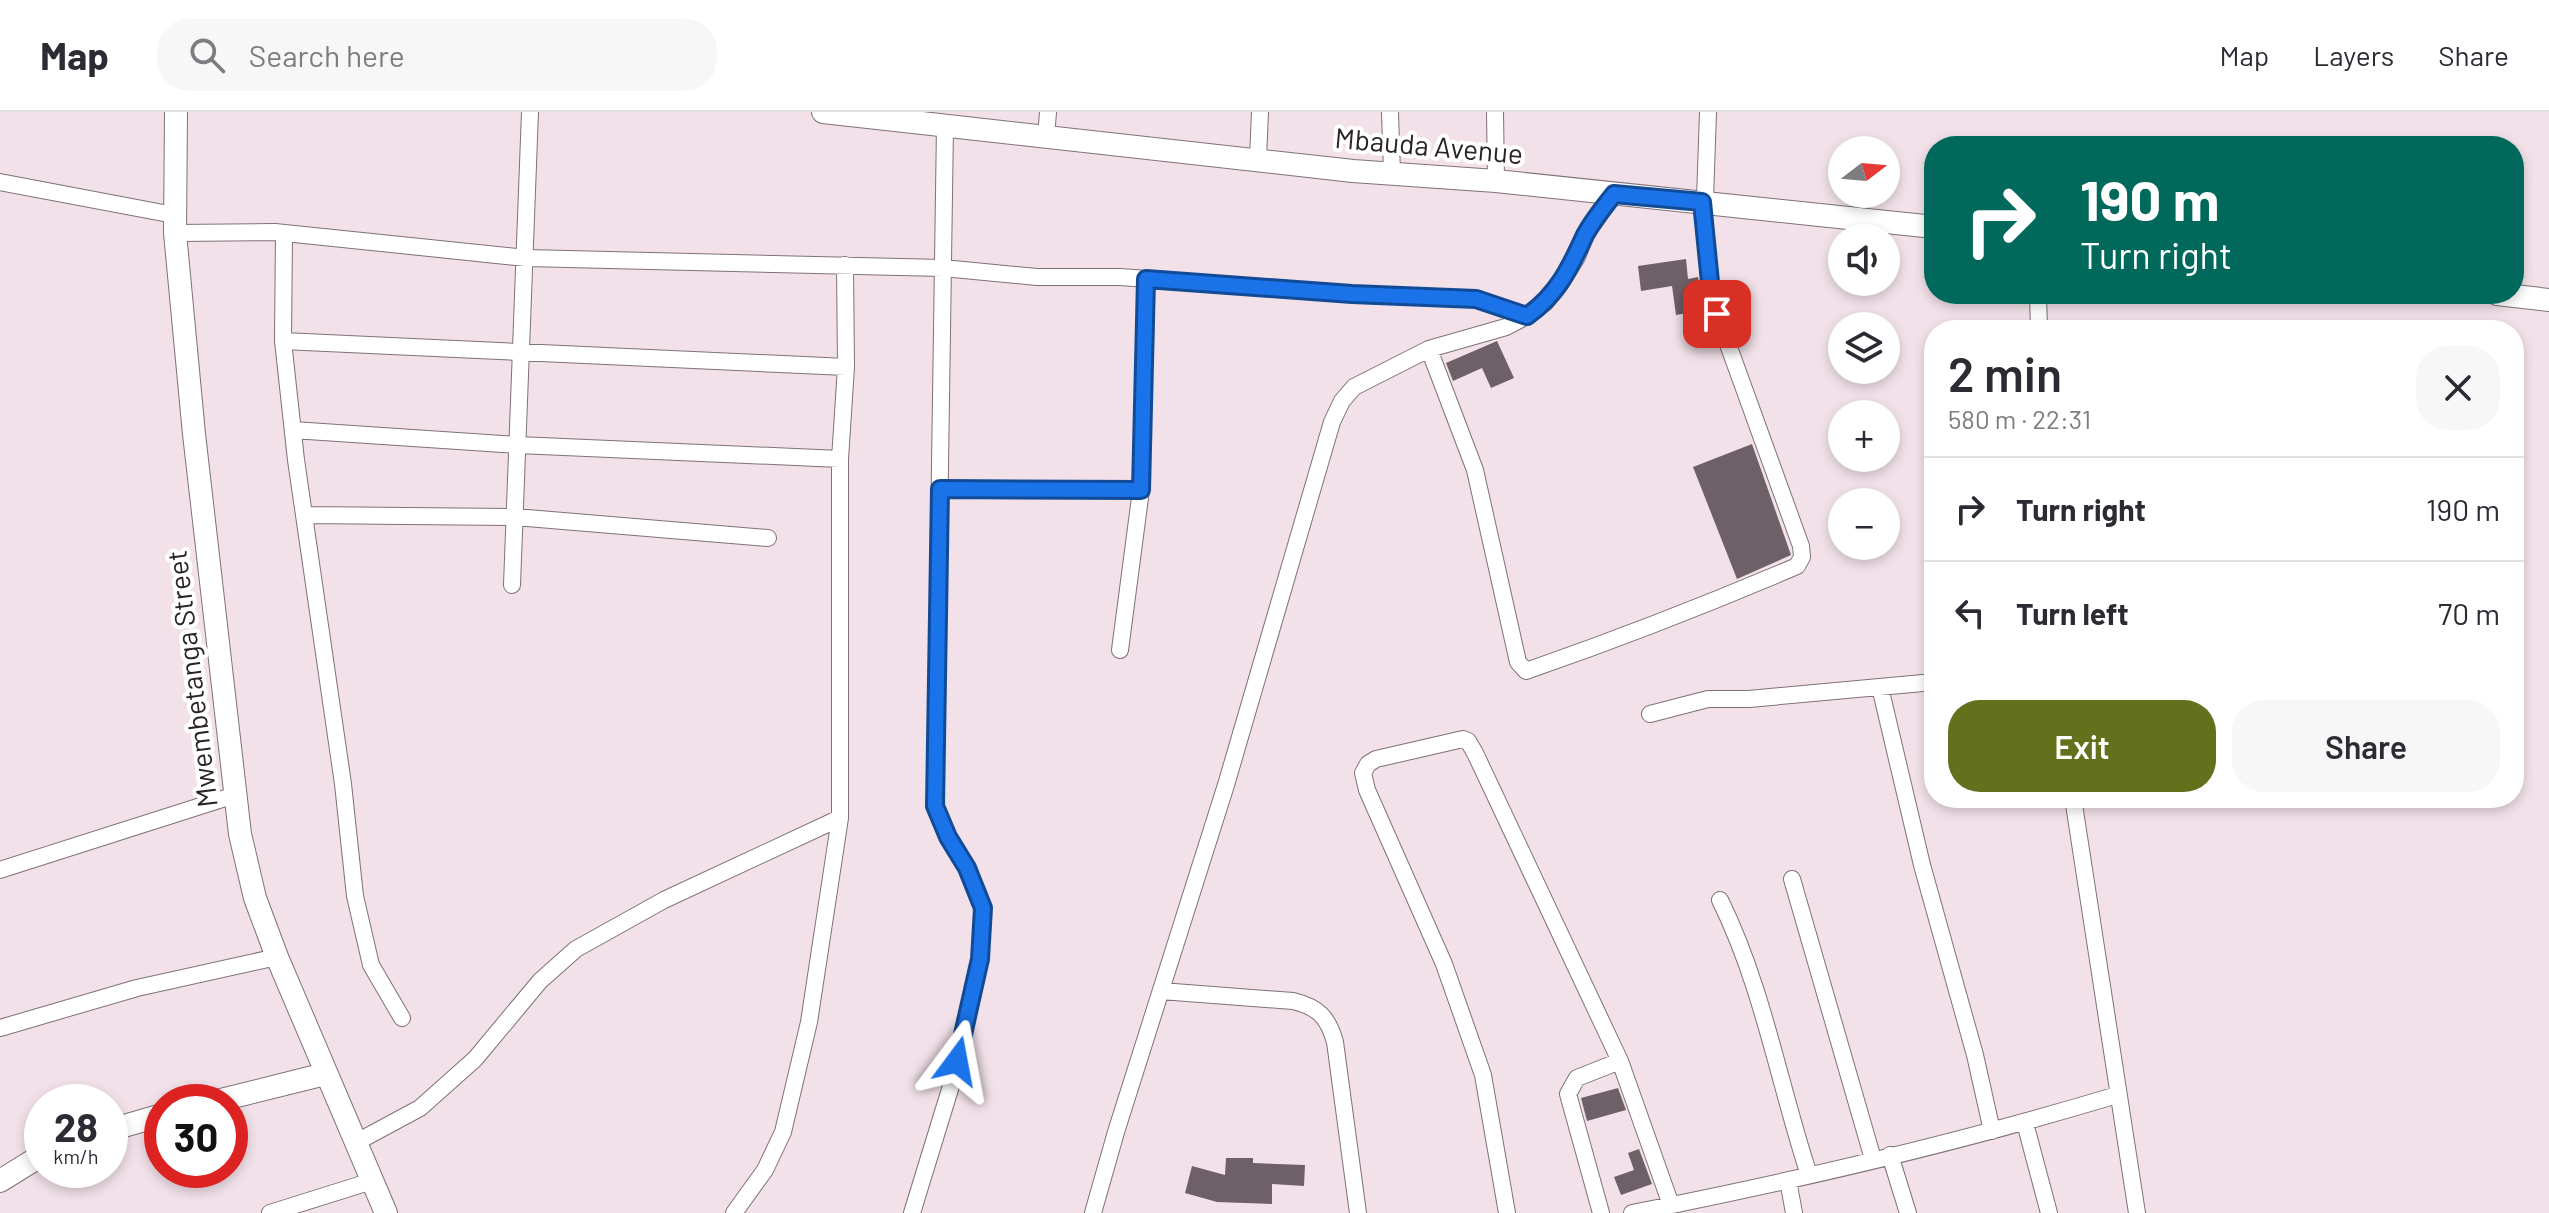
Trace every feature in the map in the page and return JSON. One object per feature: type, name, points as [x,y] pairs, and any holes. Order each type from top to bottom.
[{"type":"street","name":"Mwembetanga Street","points":[[176,112],[175,224],[194,434],[240,834],[255,898],[277,957],[386,1213]]},
{"type":"street","points":[[512,585],[530,112]]},
{"type":"street","name":"Mbauda Avenue","points":[[823,112],[1392,174],[1496,181],[1924,226]]},
{"type":"street","points":[[1046,137],[1048,112]]},
{"type":"street","points":[[1258,159],[1260,112]]},
{"type":"street","points":[[1390,112],[1392,174]]},
{"type":"street","points":[[1495,112],[1496,181]]},
{"type":"street","points":[[1429,349],[1475,470],[1518,662],[1524,670],[1669,619],[1797,566],[1802,557],[1801,546],[1711,292],[1702,202],[1705,199],[1708,112]]},
{"type":"street","points":[[912,1213],[951,1086],[980,959],[983,908],[967,868],[948,837],[935,806],[945,126]]},
{"type":"street","points":[[0,182],[175,224],[526,258],[943,268],[1037,277],[1146,279],[1352,294],[1476,299],[1527,316]]},
{"type":"street","points":[[1093,1213],[1226,785],[1332,422],[1342,401],[1354,387],[1429,349],[1506,327],[1545,303],[1559,286],[1577,257],[1586,234],[1614,194]]},
{"type":"street","points":[[284,233],[283,341],[304,515],[343,784],[355,896],[371,965],[402,1018]]},
{"type":"street","points":[[734,1213],[765,1170],[783,1132],[809,1022],[840,818],[840,459],[846,367],[845,265]]},
{"type":"street","points":[[1120,650],[1141,490],[1146,279]]},
{"type":"street","points":[[2524,297],[2549,300]]},
{"type":"street","points":[[283,341],[846,367]]},
{"type":"street","points":[[293,430],[518,445],[840,459]]},
{"type":"street","points":[[940,489],[1141,490]]},
{"type":"street","points":[[304,515],[515,517],[768,538]]},
{"type":"street","points":[[1650,714],[1708,699],[1749,699],[1924,683]]},
{"type":"street","points":[[1880,687],[1992,1131]]},
{"type":"street","points":[[1507,1213],[1483,1075],[1444,964],[1367,790],[1363,773],[1368,764],[1376,759],[1463,739],[1468,741],[1620,1061],[1671,1205]]},
{"type":"street","points":[[0,870],[235,795]]},
{"type":"street","points":[[2074,808],[2137,1213]]},
{"type":"street","points":[[355,1143],[420,1108],[475,1059],[540,981],[576,949],[664,900],[840,818]]},
{"type":"street","points":[[1792,879],[1882,1157],[1908,1213]]},
{"type":"street","points":[[1720,900],[1739,938],[1752,977],[1809,1175]]},
{"type":"street","points":[[0,1028],[137,988],[277,957]]},
{"type":"street","points":[[1161,991],[1293,1001],[1311,1005],[1323,1014],[1335,1042],[1358,1213]]},
{"type":"street","points":[[1601,1213],[1568,1094],[1577,1078],[1620,1061]]},
{"type":"street","points":[[248,1093],[325,1074]]},
{"type":"street","points":[[1632,1213],[1788,1180],[2025,1123],[2117,1095]]},
{"type":"street","points":[[2025,1123],[2049,1213]]},
{"type":"street","points":[[0,1181],[24,1166]]},
{"type":"street","points":[[1788,1180],[1794,1213]]},
{"type":"street","points":[[270,1213],[372,1181]]},
{"type":"building","points":[[1686,259],[1688,279],[1698,277],[1704,310],[1676,315],[1672,286],[1641,291],[1638,266]]},
{"type":"building","points":[[1709,325],[1716,345],[1703,348],[1698,328]]},
{"type":"building","points":[[1497,341],[1514,378],[1491,388],[1482,368],[1453,381],[1446,363]]},
{"type":"building","points":[[1752,444],[1791,555],[1737,579],[1693,467]]},
{"type":"building","points":[[1618,1088],[1626,1110],[1587,1121],[1581,1098]]},
{"type":"building","points":[[1639,1149],[1652,1184],[1621,1195],[1614,1177],[1634,1170],[1628,1153]]},
{"type":"building","points":[[1226,1158],[1253,1158],[1253,1163],[1305,1165],[1304,1186],[1272,1184],[1272,1204],[1217,1202],[1185,1193],[1192,1166],[1225,1175]]},
{"type":"route","points":[[957,1061],[980,959],[983,908],[967,868],[948,837],[935,806],[933,757],[940,489],[1141,490],[1146,279],[1352,294],[1476,299],[1527,316],[1545,303],[1559,286],[1577,257],[1586,234],[1614,194],[1702,202],[1711,292],[1717,314]]}]
